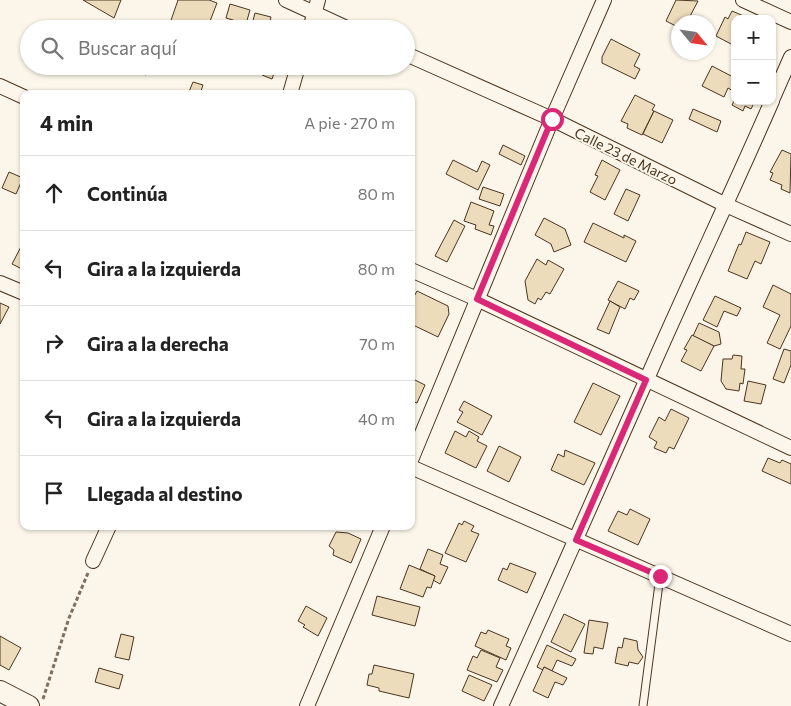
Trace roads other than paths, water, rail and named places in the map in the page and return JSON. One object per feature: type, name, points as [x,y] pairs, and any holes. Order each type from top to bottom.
[{"type":"main road","points":[[0,690],[28,706]]},
{"type":"street","points":[[286,0],[316,7],[336,20]]},
{"type":"street","points":[[415,450],[552,119],[604,0]]},
{"type":"street","points":[[743,0],[791,22]]},
{"type":"street","points":[[312,20],[316,7]]},
{"type":"street","name":"Calle 23 de Marzo","points":[[415,58],[552,119],[791,234]]},
{"type":"street","points":[[776,91],[791,58]]},
{"type":"street","points":[[291,90],[295,75]]},
{"type":"street","points":[[0,86],[20,95]]},
{"type":"street","points":[[500,706],[770,105]]},
{"type":"street","points":[[415,272],[477,299],[791,448]]},
{"type":"street","points":[[0,283],[20,291]]},
{"type":"street","points":[[415,469],[791,634]]},
{"type":"street","points":[[93,561],[106,530]]},
{"type":"street","points":[[307,706],[381,530]]},
{"type":"lane","points":[[643,706],[660,576]]}]
